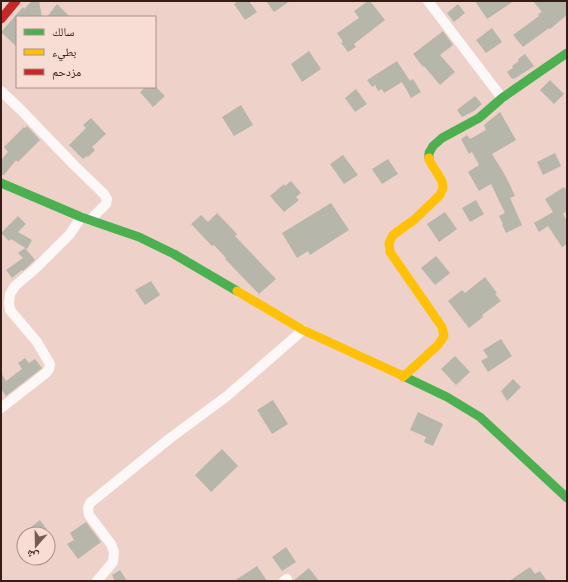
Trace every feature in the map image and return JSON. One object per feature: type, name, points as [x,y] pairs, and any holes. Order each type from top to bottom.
[{"type":"street","points":[[1,19],[16,1]]},
{"type":"street","points":[[428,1],[502,98]]},
{"type":"street","points":[[403,377],[438,345],[444,336],[442,327],[390,252],[389,243],[393,235],[415,219],[440,195],[443,188],[442,181],[429,160],[429,153],[433,146],[442,138],[479,118],[502,98],[567,53]]},
{"type":"street","points":[[1,91],[104,194],[107,199],[106,204],[86,218],[16,286],[10,294],[10,310],[37,342],[50,364],[46,373],[1,408]]},
{"type":"street","points":[[1,183],[86,218],[139,237],[174,254],[215,277],[303,330],[446,397],[480,417],[567,498]]},
{"type":"street","points":[[97,581],[113,562],[114,552],[111,544],[89,515],[88,508],[90,503],[169,439],[227,396],[303,330]]},
{"type":"building","points":[[32,1],[39,1],[42,16],[16,16],[16,46],[1,32],[23,7],[24,9]]},
{"type":"building","points":[[238,1],[249,1],[257,12],[245,20],[234,4]]},
{"type":"building","points":[[266,1],[290,1],[274,12]]},
{"type":"building","points":[[370,1],[385,20],[354,44],[356,47],[348,52],[341,43],[343,42],[337,33],[359,18],[354,11]]},
{"type":"building","points":[[475,1],[514,1],[487,19]]},
{"type":"building","points":[[533,1],[567,1],[567,15],[550,29],[549,28],[523,47],[513,35],[539,16],[538,14],[542,12]]},
{"type":"building","points":[[57,4],[69,16],[48,16]]},
{"type":"building","points":[[458,4],[465,13],[454,22],[447,13]]},
{"type":"building","points":[[492,28],[502,42],[486,53],[476,40]]},
{"type":"building","points":[[443,31],[453,45],[440,55],[455,72],[440,85],[413,54]]},
{"type":"building","points":[[309,51],[321,69],[302,82],[291,64]]},
{"type":"building","points":[[525,54],[534,66],[512,79],[507,72],[519,61],[518,59]]},
{"type":"building","points":[[397,61],[410,81],[413,79],[421,92],[411,98],[402,82],[384,93],[382,89],[378,91],[375,85],[372,87],[367,80]]},
{"type":"building","points":[[550,80],[564,94],[554,104],[540,90]]},
{"type":"building","points":[[156,87],[165,96],[153,107],[140,92],[145,88]]},
{"type":"building","points":[[356,89],[367,104],[355,112],[345,98]]},
{"type":"building","points":[[475,96],[482,104],[474,111],[462,117],[457,110]]},
{"type":"building","points":[[241,105],[253,125],[234,136],[222,117]]},
{"type":"building","points":[[500,112],[516,140],[492,154],[505,175],[515,196],[510,198],[522,225],[506,233],[499,216],[505,213],[491,184],[479,191],[468,172],[479,165],[472,152],[469,154],[461,139],[467,135],[470,139],[486,130],[484,125]]},
{"type":"building","points":[[91,118],[106,134],[92,147],[95,150],[88,157],[87,156],[83,159],[69,145],[86,128],[83,125]]},
{"type":"building","points":[[27,126],[40,140],[18,162],[16,160],[4,175],[1,175],[1,160],[8,152],[4,147],[24,127],[25,128]]},
{"type":"building","points":[[555,153],[561,166],[543,175],[537,162]]},
{"type":"building","points":[[343,155],[358,175],[344,184],[330,164]]},
{"type":"building","points":[[388,159],[398,174],[382,184],[372,169]]},
{"type":"building","points":[[291,181],[301,193],[296,197],[299,200],[284,212],[270,196],[284,184],[285,186]]},
{"type":"building","points":[[564,187],[567,191],[567,211],[563,214],[567,221],[567,244],[562,247],[548,226],[539,232],[534,223],[553,212],[545,199]]},
{"type":"building","points":[[476,200],[484,214],[470,222],[462,208]]},
{"type":"building","points":[[331,203],[349,230],[310,255],[308,251],[297,258],[282,233]]},
{"type":"building","points":[[445,212],[457,229],[439,242],[427,224]]},
{"type":"building","points":[[217,213],[237,234],[235,236],[276,279],[259,294],[225,259],[226,258],[214,245],[212,246],[191,224],[201,215],[208,222]]},
{"type":"building","points":[[18,216],[26,224],[18,232],[32,240],[27,249],[11,239],[9,241],[1,233]]},
{"type":"building","points":[[25,248],[35,260],[23,271],[22,270],[12,278],[6,270],[23,258],[18,253]]},
{"type":"building","points":[[436,256],[450,273],[435,285],[421,268]]},
{"type":"building","points":[[485,277],[501,301],[482,315],[483,317],[469,328],[448,301],[462,290],[465,293]]},
{"type":"building","points":[[151,281],[160,295],[145,305],[135,290]]},
{"type":"building","points":[[501,339],[512,356],[488,372],[481,361],[488,357],[483,350]]},
{"type":"building","points":[[455,356],[470,372],[456,385],[441,369]]},
{"type":"building","points":[[25,358],[29,363],[35,359],[42,368],[6,396],[1,389],[1,373],[6,381],[22,369],[18,363]]},
{"type":"building","points":[[513,379],[521,387],[507,401],[501,391]]},
{"type":"building","points":[[273,400],[288,424],[272,434],[257,410]]},
{"type":"building","points":[[418,412],[443,424],[433,446],[424,442],[426,437],[410,430]]},
{"type":"building","points":[[222,449],[238,466],[211,492],[195,475]]},
{"type":"building","points":[[40,520],[44,526],[32,526]]},
{"type":"building","points":[[86,522],[101,542],[78,559],[67,544],[74,540],[70,533]]},
{"type":"building","points":[[286,547],[296,562],[282,571],[272,557]]},
{"type":"building","points":[[257,566],[267,581],[234,581]]},
{"type":"building","points":[[530,567],[535,574],[540,571],[547,581],[509,581]]},
{"type":"building","points":[[309,568],[319,581],[293,581]]},
{"type":"building","points":[[120,570],[127,581],[115,581],[112,575]]},
{"type":"traffic: fast","points":[[429,158],[429,153],[433,146],[442,138],[479,118],[502,98],[567,53]]},
{"type":"traffic: fast","points":[[1,183],[81,217],[139,237],[174,254],[237,291]]},
{"type":"traffic: fast","points":[[401,375],[447,397],[480,417],[567,498]]},
{"type":"traffic: slow","points":[[403,377],[438,345],[444,336],[442,327],[390,252],[389,243],[393,235],[415,219],[440,195],[443,188],[442,181],[429,158]]},
{"type":"traffic: slow","points":[[237,291],[303,330],[401,375]]},
{"type":"traffic: jam","points":[[1,19],[16,1]]}]
